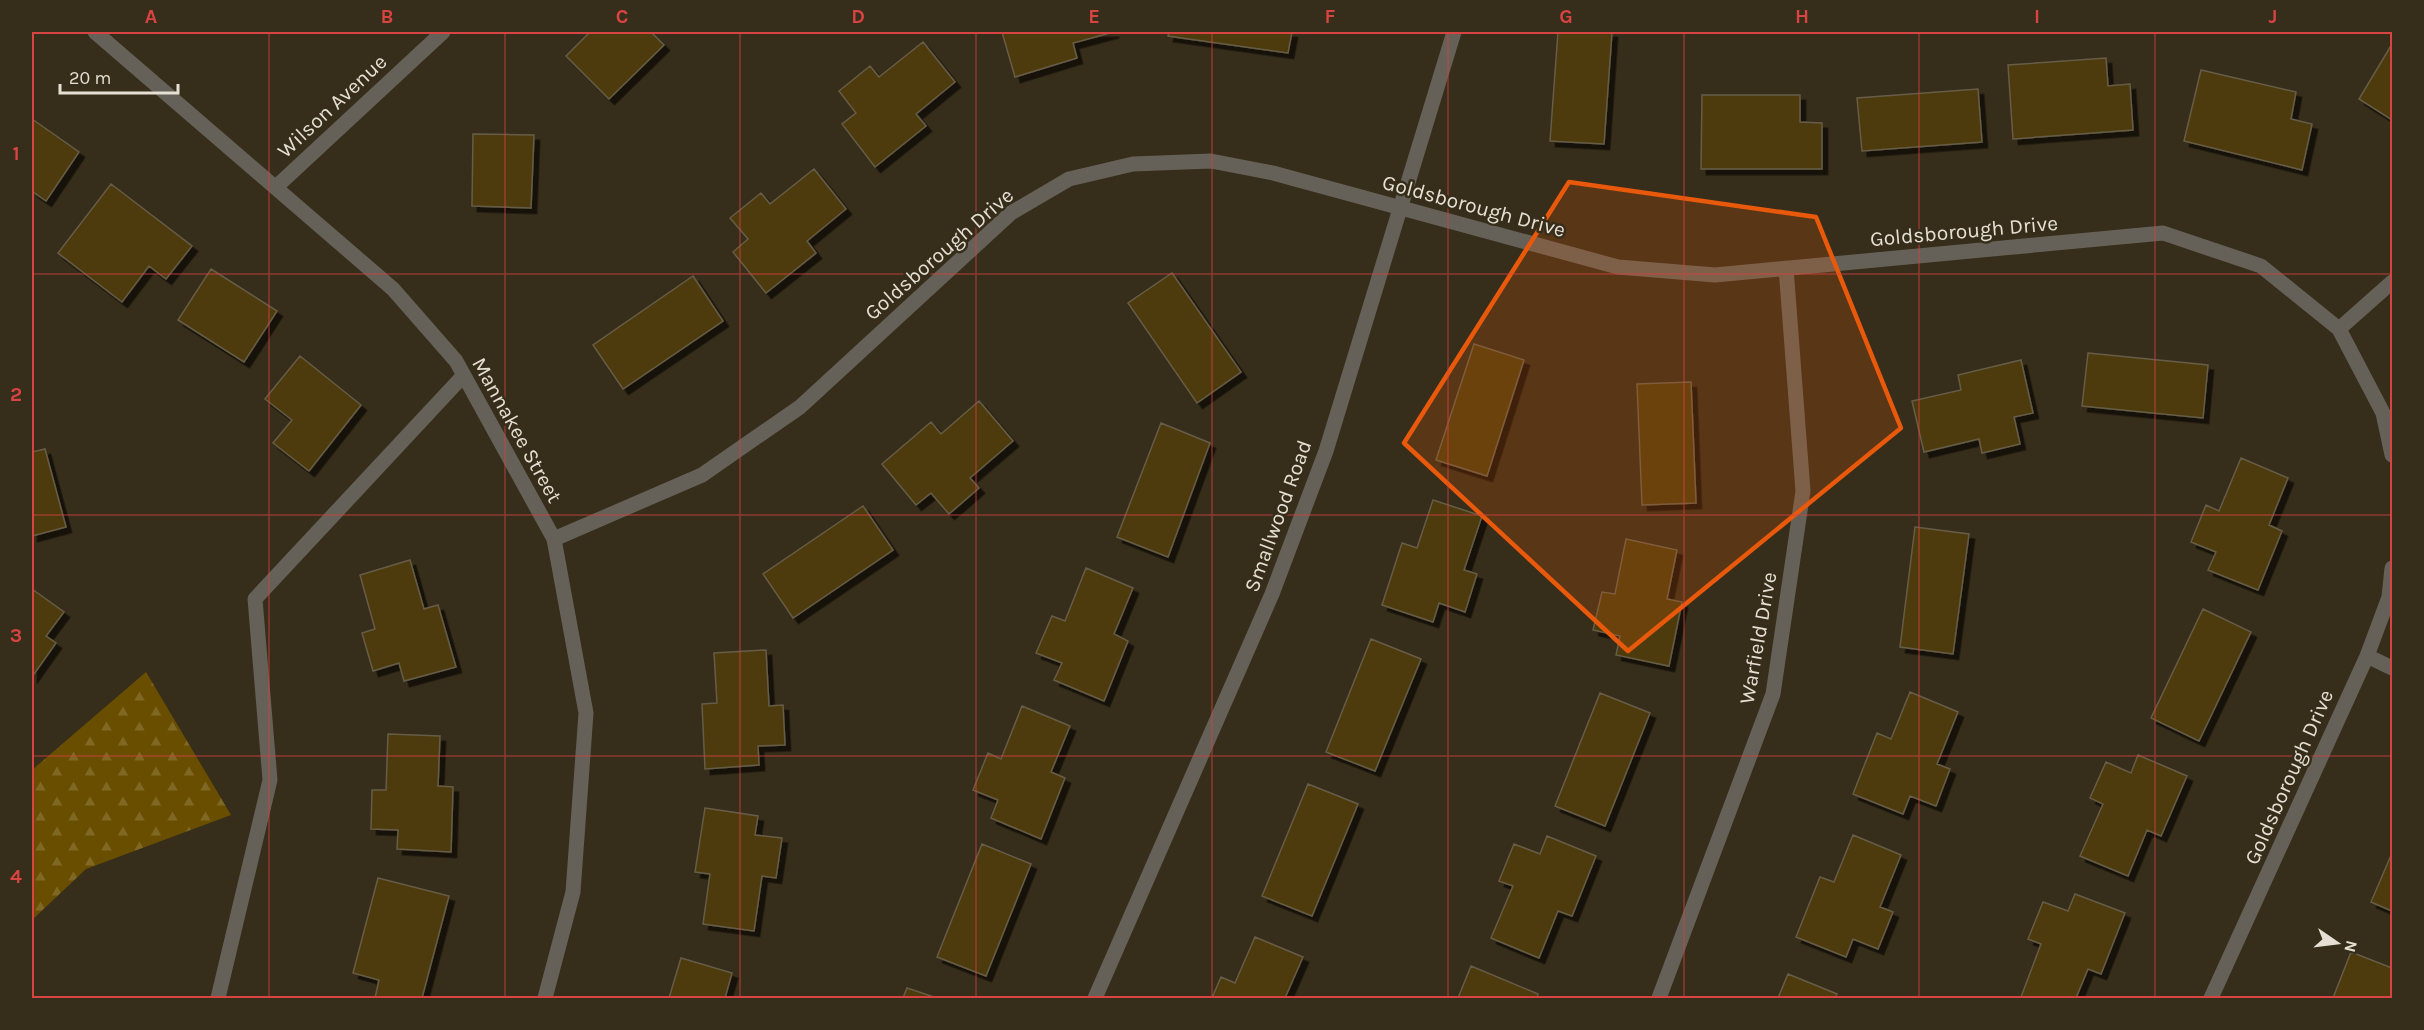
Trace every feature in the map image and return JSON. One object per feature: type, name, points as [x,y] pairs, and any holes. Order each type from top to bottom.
[{"type":"street","name":"Mannakee Street","points":[[95,32],[393,289],[456,361],[554,539],[586,713],[573,892],[545,999]]},
{"type":"street","name":"Wilson Avenue","points":[[276,187],[443,32]]},
{"type":"street","name":"Smallwood Road","points":[[1095,999],[1272,594],[1326,451],[1454,32]]},
{"type":"street","name":"Goldsborough Drive","points":[[554,539],[702,476],[800,406],[1011,213],[1069,179],[1133,164],[1211,161],[1273,173],[1618,267],[1714,275],[2163,233],[2261,266],[2339,329],[2383,413],[2392,455]]},
{"type":"street","name":"Warfield Drive","points":[[1659,999],[1773,694],[1803,491],[1786,268]]},
{"type":"street","points":[[2339,329],[2392,282]]},
{"type":"street","points":[[218,999],[270,780],[255,599],[463,376]]},
{"type":"street","name":"Goldsborough Drive","points":[[2211,999],[2367,656],[2389,597],[2392,568]]},
{"type":"street","points":[[2367,656],[2392,668]]},
{"type":"highlighted area","points":[[1569,182],[1816,217],[1901,428],[1628,651],[1404,443]]},
{"type":"green space","points":[[146,672],[231,815],[86,869],[32,920],[32,770]]},
{"type":"building","points":[[590,32],[651,32],[664,45],[609,99],[566,56]]},
{"type":"building","points":[[1002,32],[1114,32],[1073,43],[1077,58],[1015,77]]},
{"type":"building","points":[[1169,32],[1292,32],[1288,53],[1168,36]]},
{"type":"building","points":[[1558,32],[1612,32],[1604,144],[1550,141]]},
{"type":"building","points":[[923,42],[955,82],[916,114],[926,126],[875,167],[842,124],[856,113],[839,91],[870,66],[879,77]]},
{"type":"building","points":[[2392,44],[2392,120],[2359,99]]},
{"type":"building","points":[[2106,58],[2108,86],[2130,84],[2133,130],[2013,139],[2008,65]]},
{"type":"building","points":[[2201,70],[2296,92],[2291,119],[2312,124],[2302,170],[2184,141]]},
{"type":"building","points":[[1978,89],[1982,142],[1862,151],[1857,98]]},
{"type":"building","points":[[1702,95],[1800,95],[1800,122],[1822,123],[1822,169],[1701,169]]},
{"type":"building","points":[[32,119],[79,152],[46,201],[32,191]]},
{"type":"building","points":[[473,134],[534,135],[531,208],[472,206]]},
{"type":"building","points":[[814,169],[846,209],[807,241],[816,253],[766,293],[733,252],[748,239],[730,218],[761,193],[770,204]]},
{"type":"building","points":[[111,184],[192,246],[166,279],[149,266],[122,302],[58,253]]},
{"type":"building","points":[[211,269],[277,311],[244,362],[178,320]]},
{"type":"building","points":[[1172,273],[1241,372],[1197,403],[1128,303]]},
{"type":"building","points":[[693,276],[723,321],[623,389],[593,345]]},
{"type":"building","points":[[1474,344],[1524,360],[1487,476],[1436,460]]},
{"type":"building","points":[[2088,353],[2208,365],[2203,418],[2082,406]]},
{"type":"building","points":[[300,356],[361,405],[309,471],[273,443],[292,420],[265,399]]},
{"type":"building","points":[[2021,360],[2033,413],[2014,417],[2020,444],[1982,453],[1979,439],[1924,452],[1912,401],[1961,390],[1958,375]]},
{"type":"building","points":[[1691,382],[1696,503],[1642,505],[1637,384]]},
{"type":"building","points":[[979,401],[1013,441],[970,478],[979,488],[949,514],[931,493],[916,505],[882,464],[931,422],[941,434]]},
{"type":"building","points":[[1161,423],[1210,443],[1168,557],[1117,537]]},
{"type":"building","points":[[45,449],[66,527],[32,536],[32,452]]},
{"type":"building","points":[[2241,458],[2288,478],[2269,525],[2282,531],[2258,590],[2208,570],[2216,552],[2191,542],[2206,505],[2219,511]]},
{"type":"building","points":[[1433,500],[1482,516],[1464,570],[1477,574],[1465,612],[1439,603],[1433,622],[1382,605],[1402,543],[1417,548]]},
{"type":"building","points":[[863,506],[893,550],[793,618],[763,574]]},
{"type":"building","points":[[1915,527],[1969,534],[1953,654],[1900,647]]},
{"type":"building","points":[[1626,539],[1677,550],[1667,599],[1682,602],[1669,666],[1616,655],[1620,636],[1593,630],[1602,592],[1615,594]]},
{"type":"building","points":[[410,560],[424,609],[438,605],[456,667],[404,681],[399,663],[373,671],[362,633],[375,629],[360,575]]},
{"type":"building","points":[[1086,568],[1133,588],[1114,634],[1128,641],[1104,701],[1054,680],[1062,663],[1036,653],[1052,616],[1065,621]]},
{"type":"building","points":[[32,589],[64,612],[46,636],[56,643],[32,677]]},
{"type":"building","points":[[2203,609],[2251,632],[2199,741],[2151,718]]},
{"type":"building","points":[[1371,639],[1421,659],[1375,771],[1326,752]]},
{"type":"building","points":[[766,650],[769,706],[783,705],[785,745],[758,746],[759,765],[705,769],[702,704],[717,703],[714,653]]},
{"type":"building","points":[[1910,692],[1958,712],[1937,764],[1950,769],[1936,806],[1910,796],[1903,814],[1853,794],[1877,733],[1891,739]]},
{"type":"building","points":[[1600,693],[1650,713],[1605,826],[1555,806]]},
{"type":"building","points":[[1022,706],[1070,726],[1051,772],[1065,778],[1041,839],[991,818],[998,800],[973,790],[988,753],[1001,759]]},
{"type":"building","points":[[388,734],[440,736],[438,786],[453,787],[451,852],[397,849],[398,830],[371,829],[372,790],[386,790]]},
{"type":"building","points":[[2138,755],[2187,776],[2161,836],[2147,830],[2128,876],[2080,856],[2103,804],[2090,798],[2106,762],[2131,773]]},
{"type":"building","points":[[1308,784],[1358,804],[1312,916],[1262,896]]},
{"type":"building","points":[[705,808],[758,816],[755,835],[782,838],[776,878],[762,876],[754,931],[703,924],[710,874],[695,872]]},
{"type":"building","points":[[1853,835],[1901,855],[1880,907],[1893,912],[1878,949],[1853,939],[1846,957],[1796,937],[1820,877],[1834,882]]},
{"type":"building","points":[[1547,836],[1596,856],[1572,916],[1558,911],[1539,958],[1491,938],[1513,886],[1499,881],[1514,844],[1540,854]]},
{"type":"building","points":[[982,844],[1031,864],[986,976],[937,957]]},
{"type":"building","points":[[2392,853],[2392,911],[2371,902]]},
{"type":"building","points":[[378,878],[449,896],[422,998],[375,998],[379,980],[353,973]]},
{"type":"building","points":[[2075,894],[2125,913],[2101,974],[2088,969],[2076,998],[2021,997],[2041,944],[2028,939],[2043,902],[2068,911]]},
{"type":"building","points":[[1255,937],[1303,957],[1285,998],[1212,998],[1221,977],[1235,983]]},
{"type":"building","points":[[2351,952],[2392,968],[2390,998],[2333,998]]},
{"type":"building","points":[[681,958],[732,973],[725,998],[669,998]]},
{"type":"building","points":[[1471,966],[1538,994],[1537,998],[1458,998]]},
{"type":"building","points":[[1788,974],[1837,994],[1835,998],[1778,998]]},
{"type":"building","points":[[907,988],[937,998],[903,998]]}]
